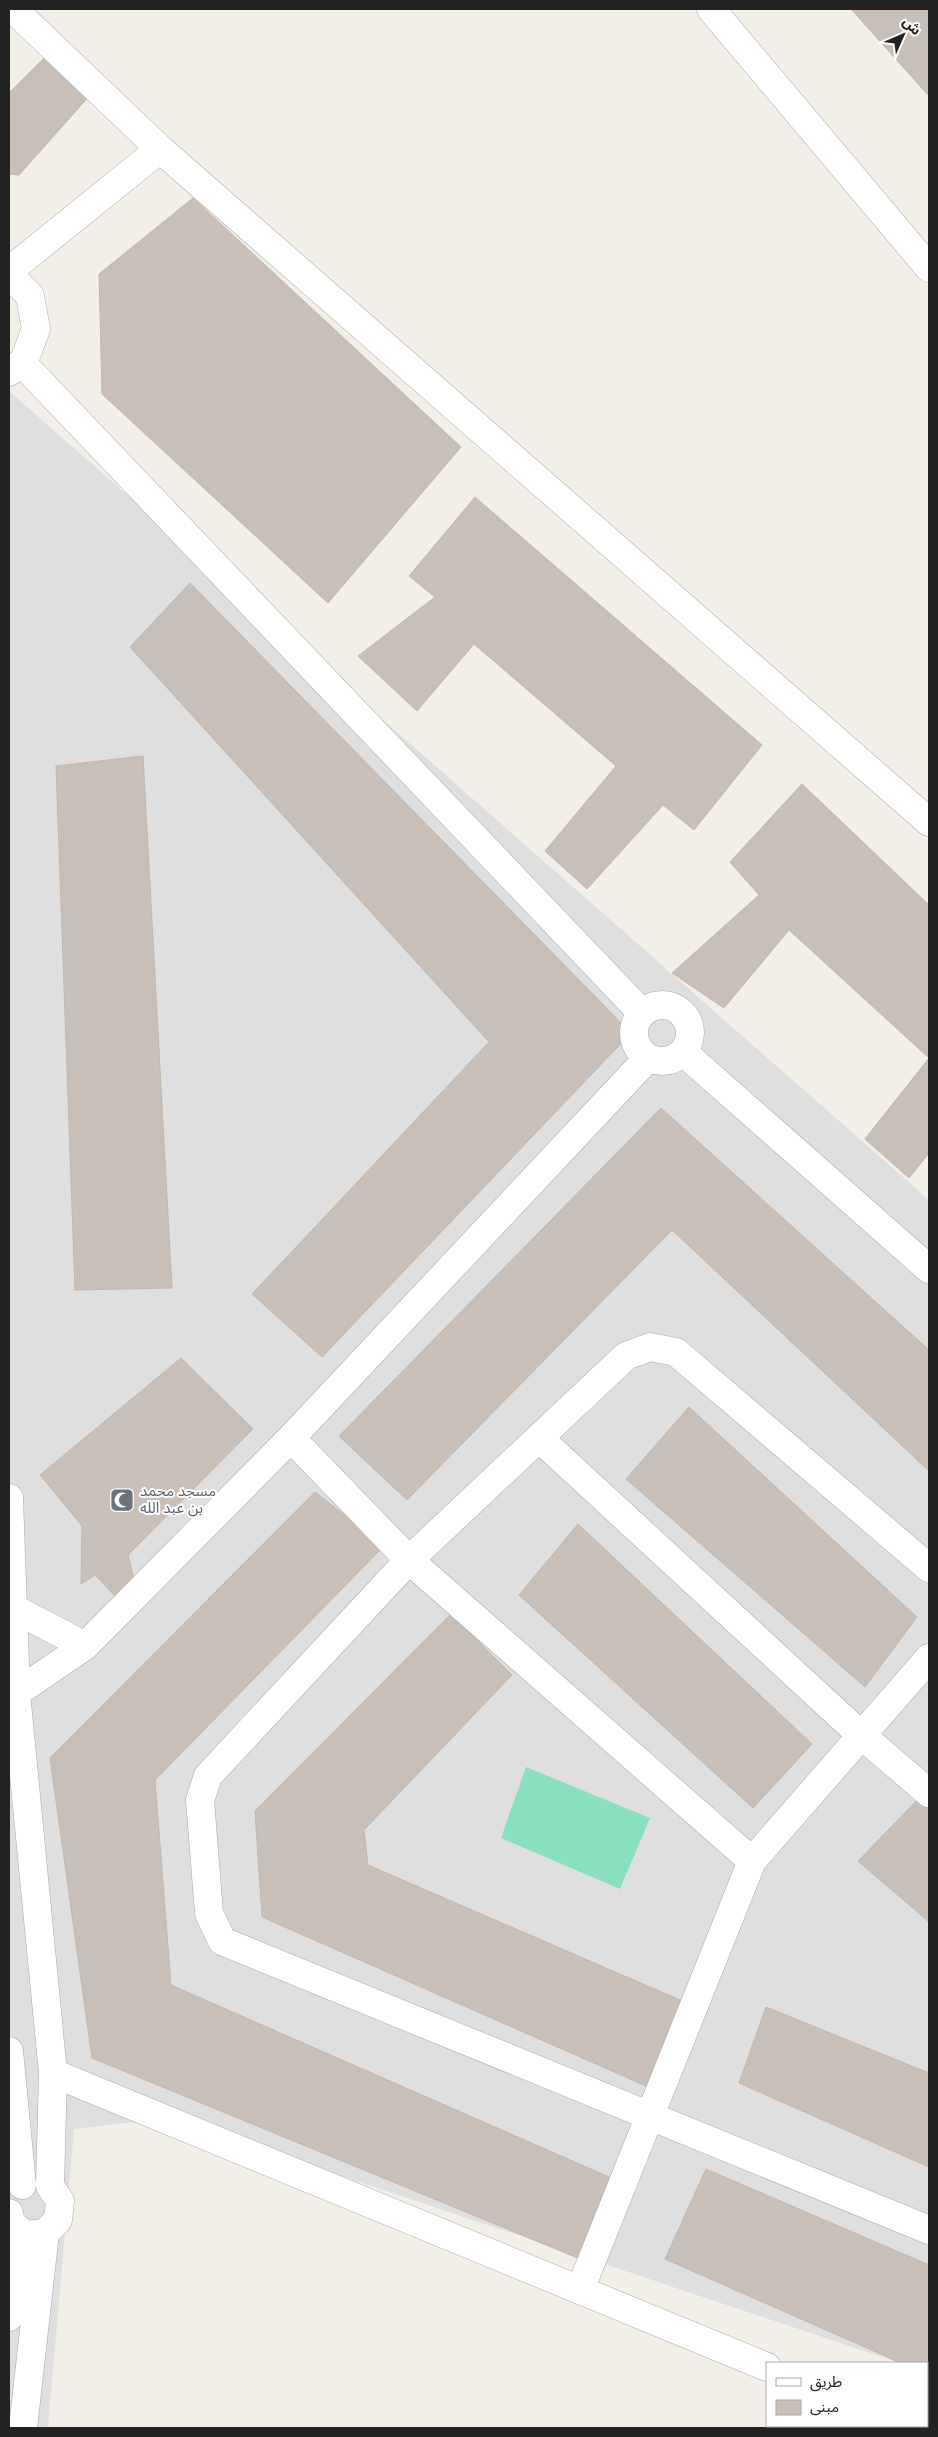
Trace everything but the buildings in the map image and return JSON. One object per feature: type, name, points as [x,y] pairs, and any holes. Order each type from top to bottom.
[{"type":"street","points":[[13,9],[160,149],[929,822]]},
{"type":"street","points":[[711,9],[929,268]]},
{"type":"street","points":[[9,270],[160,149]]},
{"type":"street","points":[[9,274],[30,296],[36,329],[15,367],[642,1013]]},
{"type":"street","points":[[664,1004],[676,1008],[686,1017],[690,1029],[690,1041],[683,1052],[673,1059],[660,1061],[648,1058],[639,1048],[634,1037],[635,1024],[642,1013],[652,1006],[664,1004]]},
{"type":"street","points":[[683,1052],[929,1269]]},
{"type":"street","points":[[12,1691],[85,1646],[290,1438],[648,1058]]},
{"type":"street","points":[[929,1568],[676,1352],[650,1347],[626,1356],[409,1560],[208,1776],[200,1800],[209,1913],[222,1941],[929,2230]]},
{"type":"street","points":[[290,1438],[409,1560],[752,1861]]},
{"type":"street","points":[[539,1438],[861,1735],[929,1793]]},
{"type":"street","points":[[9,1498],[12,1691],[53,2073],[50,2186],[60,2202],[58,2220],[45,2233],[23,2428]]},
{"type":"street","points":[[11,1607],[85,1646]]},
{"type":"street","points":[[580,2290],[651,2117],[752,1861],[929,1658]]},
{"type":"street","points":[[9,2051],[15,2193]]},
{"type":"street","points":[[53,2073],[766,2367]]},
{"type":"street","points":[[15,2193],[32,2181],[50,2186]]},
{"type":"street","points":[[13,2220],[26,2235],[45,2233]]},
{"type":"street","points":[[9,2317],[13,2220]]},
{"type":"shaded area","points":[[9,391],[929,1200],[929,2373],[928,2362],[897,2362],[168,2118],[74,2129],[48,2428],[9,2428]]},
{"type":"green space","points":[[526,1767],[650,1818],[620,1889],[501,1838]]},
{"type":"place","name":"مسجد محمد بن عبد الله","points":[[122,1500]]}]
